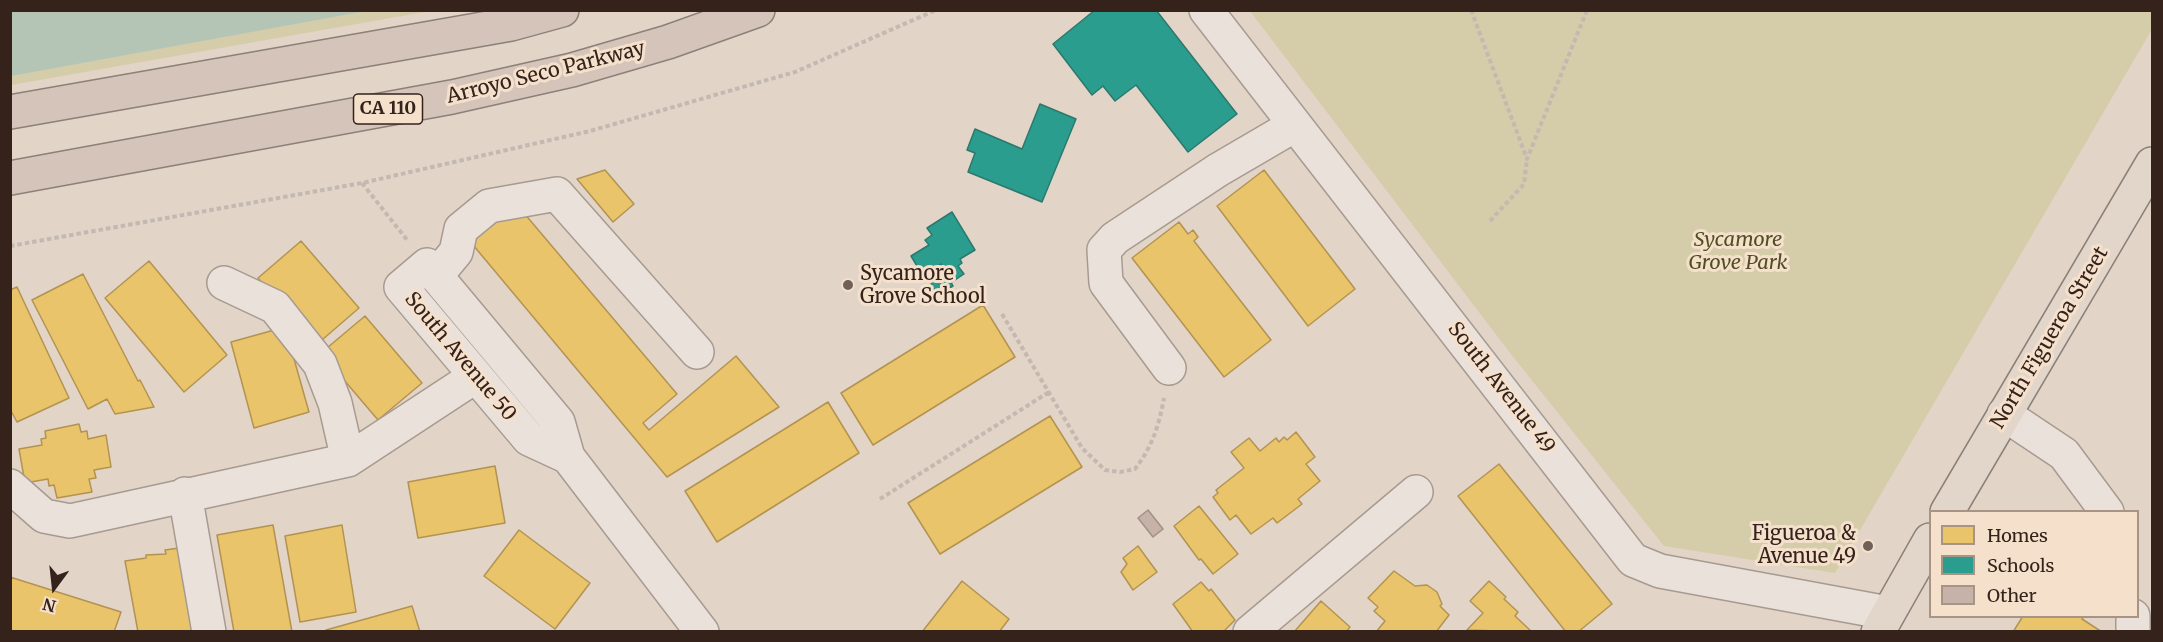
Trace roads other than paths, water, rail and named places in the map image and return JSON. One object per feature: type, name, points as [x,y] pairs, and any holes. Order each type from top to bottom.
[{"type":"highway","points":[[10,112],[511,24],[562,10]]},
{"type":"highway","name":"Arroyo Seco Parkway","points":[[10,178],[452,97],[572,70],[668,42],[758,10]]},
{"type":"main road","name":"North Figueroa Street","points":[[1948,510],[2152,164]]},
{"type":"main road","points":[[1883,622],[1929,542]]},
{"type":"street","name":"South Avenue 49","points":[[1206,10],[1633,560],[1660,571],[1883,622]]},
{"type":"street","points":[[1169,368],[1106,283],[1104,250],[1115,238],[1218,170],[1295,124]]},
{"type":"street","points":[[431,270],[456,252],[460,229],[489,206],[557,194],[697,352]]},
{"type":"street","name":"South Avenue 50","points":[[568,457],[530,439],[401,287],[431,270],[558,422],[568,457],[702,632]]},
{"type":"street","points":[[224,283],[275,307],[320,364],[334,403],[348,460]]},
{"type":"street","points":[[10,486],[44,516],[70,521],[348,460],[476,376]]},
{"type":"street","points":[[2004,414],[2064,454],[2106,510]]},
{"type":"street","points":[[1250,632],[1416,492]]},
{"type":"street","points":[[185,494],[209,632]]},
{"type":"place","name":"Sycamore Grove School","points":[[848,285]]},
{"type":"place","name":"Figueroa & Avenue 49","points":[[1868,546]]},
{"type":"park label","name":"Sycamore Grove Park","points":[[1738,252]]}]
